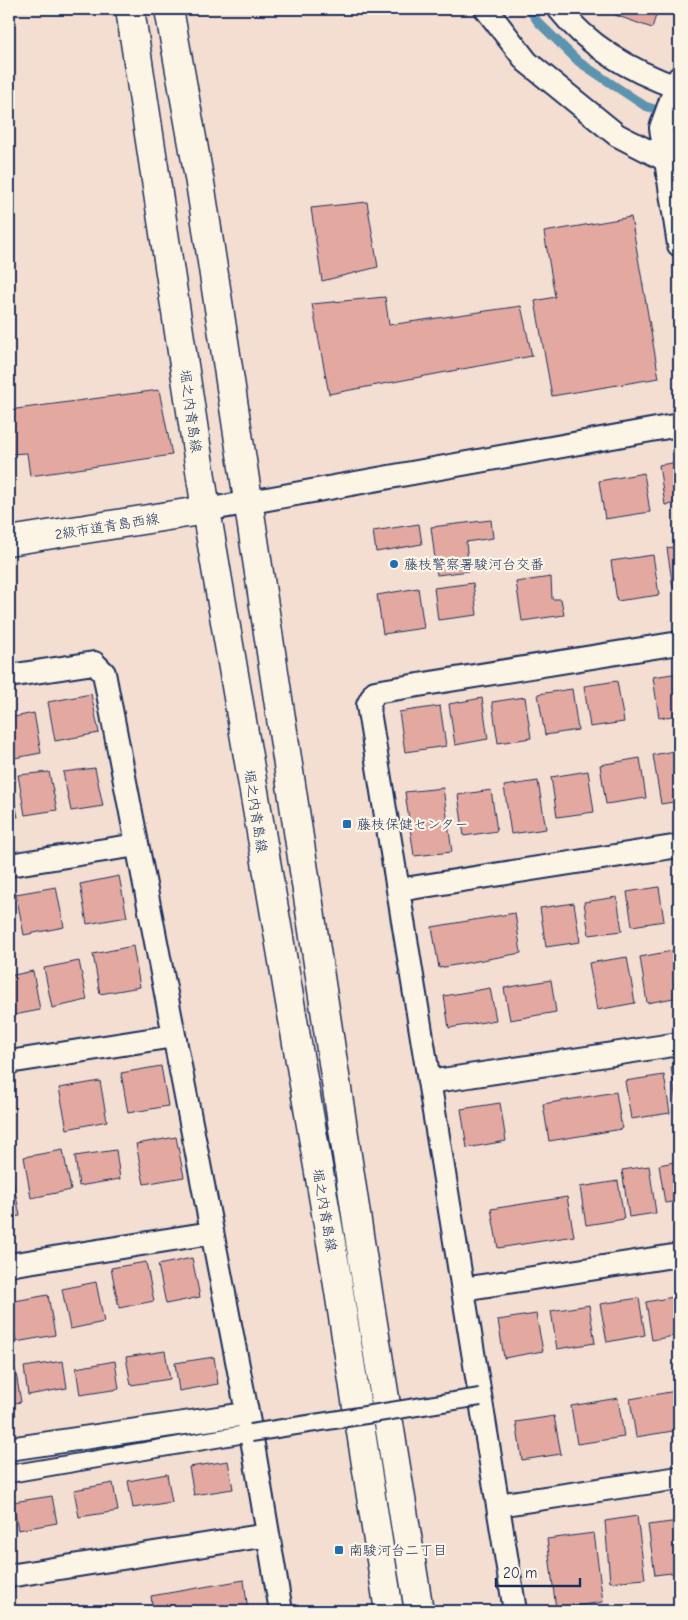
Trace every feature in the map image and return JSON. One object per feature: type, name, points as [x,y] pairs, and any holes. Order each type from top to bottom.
[{"type":"main road","name":"堀之内青島線","points":[[130,9],[206,510],[335,1266],[389,1611]]},
{"type":"main road","points":[[169,9],[201,189],[363,1261],[419,1611]]},
{"type":"main road","name":"2級市道青島西線","points":[[9,541],[206,510]]},
{"type":"street","points":[[486,9],[527,62],[617,135],[666,160]]},
{"type":"street","points":[[559,9],[601,50],[643,73],[677,86],[661,128],[679,245]]},
{"type":"street","points":[[206,510],[249,504],[679,425]]},
{"type":"street","points":[[515,1611],[368,704],[374,692],[679,643]]},
{"type":"street","points":[[9,676],[94,663],[104,673],[248,1423],[281,1611]]},
{"type":"street","points":[[9,865],[137,845]]},
{"type":"street","points":[[398,890],[679,846]]},
{"type":"street","points":[[9,1062],[174,1036]]},
{"type":"street","points":[[429,1082],[679,1044]]},
{"type":"street","points":[[9,1265],[211,1233]]},
{"type":"street","points":[[463,1289],[679,1255]]},
{"type":"street","points":[[9,1449],[480,1397]]},
{"type":"street","points":[[9,1474],[248,1423]]},
{"type":"street","points":[[498,1505],[679,1478]]},
{"type":"street","points":[[9,1576],[267,1535]]},
{"type":"building","points":[[617,9],[658,9],[652,28],[615,15]]},
{"type":"building","points":[[367,202],[378,267],[322,281],[311,208]]},
{"type":"building","points":[[631,217],[659,378],[552,396],[535,301],[555,297],[544,232]]},
{"type":"building","points":[[385,297],[389,325],[521,306],[532,356],[329,394],[312,304]]},
{"type":"building","points":[[159,390],[172,455],[30,476],[27,453],[9,454],[9,410]]},
{"type":"building","points":[[679,462],[679,503],[665,505],[659,465]]},
{"type":"building","points":[[644,473],[650,512],[605,519],[599,481]]},
{"type":"building","points":[[491,520],[493,538],[466,542],[469,571],[437,575],[431,527]]},
{"type":"building","points":[[419,524],[422,544],[376,552],[373,531]]},
{"type":"building","points":[[679,546],[679,587],[673,588],[667,548]]},
{"type":"building","points":[[653,555],[659,595],[617,601],[611,561]]},
{"type":"building","points":[[551,577],[552,599],[561,599],[564,615],[522,621],[516,582]]},
{"type":"building","points":[[473,583],[477,615],[438,620],[434,588]]},
{"type":"building","points":[[418,588],[424,628],[383,634],[377,595]]},
{"type":"building","points":[[679,673],[679,715],[659,718],[653,677]]},
{"type":"building","points":[[617,681],[624,722],[590,727],[584,686]]},
{"type":"building","points":[[572,689],[578,730],[545,735],[538,694]]},
{"type":"building","points":[[91,694],[99,733],[55,741],[48,702]]},
{"type":"building","points":[[525,697],[531,738],[498,743],[492,702]]},
{"type":"building","points":[[482,698],[488,739],[455,745],[449,704]]},
{"type":"building","points":[[440,706],[446,746],[405,752],[399,712]]},
{"type":"building","points":[[34,713],[41,753],[9,759],[9,718]]},
{"type":"building","points":[[679,750],[679,801],[661,804],[653,755]]},
{"type":"building","points":[[640,758],[646,798],[606,804],[600,765]]},
{"type":"building","points":[[95,768],[103,806],[71,811],[63,772]]},
{"type":"building","points":[[588,771],[594,812],[557,817],[551,777]]},
{"type":"building","points":[[49,772],[57,810],[25,815],[18,775]]},
{"type":"building","points":[[9,778],[18,817],[9,818]]},
{"type":"building","points":[[538,781],[546,829],[511,834],[504,786]]},
{"type":"building","points":[[443,788],[452,852],[414,856],[405,792]]},
{"type":"building","points":[[491,790],[497,831],[464,836],[458,795]]},
{"type":"building","points":[[119,876],[127,917],[87,924],[80,884]]},
{"type":"building","points":[[56,887],[64,927],[24,935],[16,894]]},
{"type":"building","points":[[659,887],[664,921],[632,926],[627,892]]},
{"type":"building","points":[[617,897],[622,931],[589,935],[584,902]]},
{"type":"building","points":[[574,903],[580,942],[546,947],[540,908]]},
{"type":"building","points":[[515,913],[521,953],[439,968],[432,927]]},
{"type":"building","points":[[133,946],[140,987],[100,994],[93,954]]},
{"type":"building","points":[[677,950],[679,997],[647,1003],[640,957]]},
{"type":"building","points":[[627,957],[635,1003],[597,1010],[589,963]]},
{"type":"building","points":[[79,961],[87,1000],[52,1008],[44,968]]},
{"type":"building","points":[[33,971],[40,1010],[9,1016],[9,976]]},
{"type":"building","points":[[551,980],[556,1012],[510,1020],[504,988]]},
{"type":"building","points":[[490,988],[496,1020],[449,1028],[444,996]]},
{"type":"building","points":[[679,1065],[679,1116],[678,1116],[671,1067]]},
{"type":"building","points":[[161,1066],[168,1106],[128,1113],[121,1073]]},
{"type":"building","points":[[664,1075],[670,1113],[631,1119],[625,1081]]},
{"type":"building","points":[[100,1081],[107,1121],[67,1129],[59,1088]]},
{"type":"building","points":[[616,1092],[622,1129],[549,1141],[543,1104]]},
{"type":"building","points":[[500,1103],[506,1141],[467,1148],[461,1109]]},
{"type":"building","points":[[176,1137],[184,1177],[144,1184],[136,1144]]},
{"type":"building","points":[[63,1150],[71,1190],[31,1198],[24,1157]]},
{"type":"building","points":[[116,1150],[120,1179],[79,1186],[75,1156]]},
{"type":"building","points":[[679,1161],[679,1201],[665,1203],[659,1165]]},
{"type":"building","points":[[649,1166],[656,1213],[629,1217],[622,1170]]},
{"type":"building","points":[[12,1175],[20,1216],[9,1218],[9,1176]]},
{"type":"building","points":[[618,1181],[624,1219],[586,1225],[580,1187]]},
{"type":"building","points":[[567,1197],[574,1236],[498,1248],[491,1209]]},
{"type":"building","points":[[192,1258],[200,1297],[166,1304],[158,1265]]},
{"type":"building","points":[[146,1262],[154,1301],[119,1308],[111,1268]]},
{"type":"building","points":[[96,1282],[104,1322],[70,1329],[62,1289]]},
{"type":"building","points":[[48,1295],[55,1335],[16,1342],[9,1302]]},
{"type":"building","points":[[679,1296],[679,1335],[652,1340],[646,1302]]},
{"type":"building","points":[[639,1298],[645,1335],[607,1342],[600,1304]]},
{"type":"building","points":[[589,1305],[595,1343],[557,1349],[551,1311]]},
{"type":"building","points":[[536,1314],[543,1351],[504,1358],[498,1320]]},
{"type":"building","points":[[165,1351],[170,1379],[131,1385],[126,1357]]},
{"type":"building","points":[[214,1357],[218,1384],[179,1391],[175,1363]]},
{"type":"building","points":[[63,1361],[67,1388],[28,1395],[24,1367]]},
{"type":"building","points":[[115,1361],[119,1389],[80,1395],[76,1368]]},
{"type":"building","points":[[15,1368],[21,1402],[9,1404],[9,1369]]},
{"type":"building","points":[[676,1391],[679,1430],[636,1437],[630,1399]]},
{"type":"building","points":[[618,1398],[624,1437],[577,1444],[571,1406]]},
{"type":"building","points":[[554,1416],[561,1454],[522,1460],[516,1422]]},
{"type":"building","points":[[228,1461],[233,1489],[194,1495],[189,1467]]},
{"type":"building","points":[[167,1474],[172,1502],[133,1508],[128,1481]]},
{"type":"building","points":[[113,1483],[118,1511],[79,1517],[74,1490]]},
{"type":"building","points":[[52,1496],[57,1523],[18,1530],[13,1502]]},
{"type":"building","points":[[637,1516],[645,1579],[610,1582],[605,1521]]},
{"type":"building","points":[[679,1521],[679,1572],[655,1575],[648,1525]]},
{"type":"building","points":[[594,1533],[603,1602],[556,1609],[547,1539]]},
{"type":"building","points":[[244,1580],[248,1611],[153,1611],[151,1596]]},
{"type":"building","points":[[85,1605],[85,1611],[40,1610]]},
{"type":"waterway","points":[[529,9],[538,22],[579,62],[645,106],[679,117]]},
{"type":"place","name":"藤枝警察署駿河台交番","points":[[394,564]]},
{"type":"place","name":"藤枝保健センター","points":[[347,824]]},
{"type":"place","name":"南駿河台二丁目","points":[[339,1550]]}]
